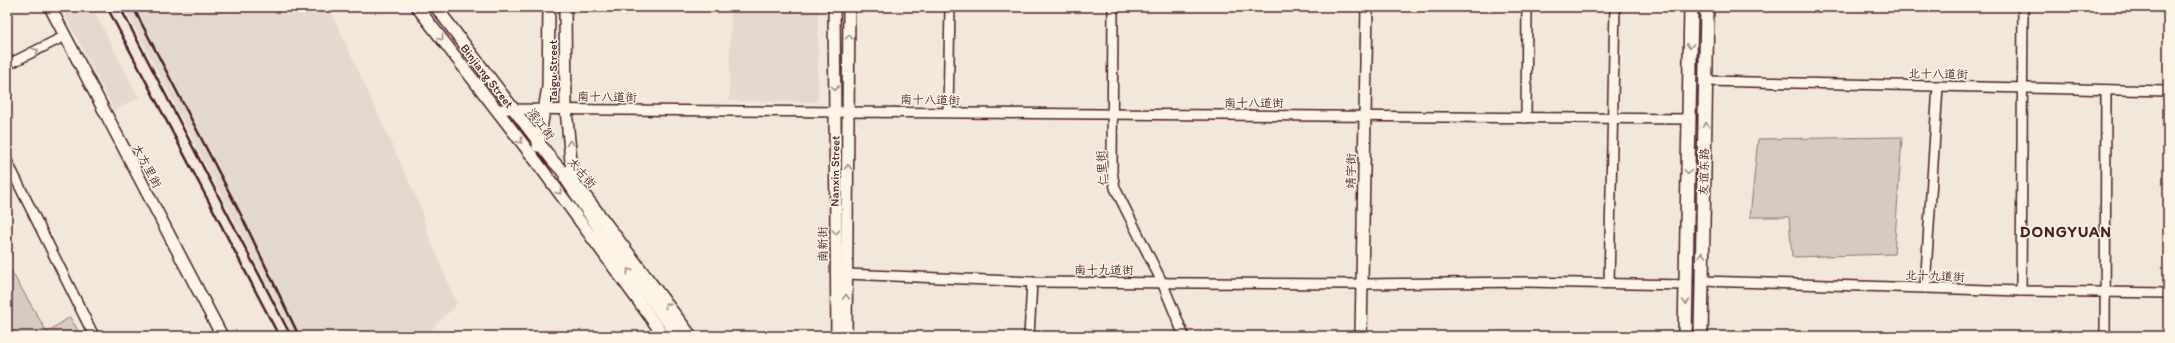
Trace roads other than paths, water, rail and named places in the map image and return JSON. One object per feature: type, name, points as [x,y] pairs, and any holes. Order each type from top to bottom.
[{"type":"highway","name":"友谊东路","points":[[1685,336],[1691,7]]},
{"type":"highway","name":"友谊东路","points":[[1701,336],[1707,81],[1707,7]]},
{"type":"main road","name":"大方里街","points":[[45,7],[63,37],[222,336]]},
{"type":"main road","name":"大方里街","points":[[50,7],[63,37],[215,336]]},
{"type":"main road","name":"Binjiang Street","points":[[417,7],[536,161]]},
{"type":"main road","name":"滨江街","points":[[436,7],[553,161]]},
{"type":"main road","points":[[548,7],[548,87],[536,161],[664,336]]},
{"type":"main road","name":"Taigu Street","points":[[565,7],[566,109],[573,182]]},
{"type":"main road","name":"南新街","points":[[834,7],[837,336]]},
{"type":"main road","name":"Nanxin Street","points":[[846,336],[849,7]]},
{"type":"main road","name":"靖宇街","points":[[1361,336],[1367,7]]},
{"type":"main road","name":"太古街","points":[[553,161],[583,193],[691,336]]},
{"type":"main road","name":"太古街","points":[[600,232],[678,336]]},
{"type":"street","points":[[948,112],[950,7]]},
{"type":"street","name":"仁里街","points":[[1113,7],[1112,172],[1115,188],[1162,282],[1184,336]]},
{"type":"street","points":[[1526,118],[1528,7]]},
{"type":"street","points":[[1610,283],[1615,7]]},
{"type":"street","points":[[2021,291],[2023,7]]},
{"type":"street","points":[[7,65],[63,37]]},
{"type":"street","name":"北十八道街","points":[[1707,81],[2168,91]]},
{"type":"street","points":[[1926,288],[1938,86]]},
{"type":"street","points":[[2105,336],[2106,90]]},
{"type":"street","name":"南十八道街","points":[[495,109],[1365,116]]},
{"type":"street","points":[[1365,116],[1689,119]]},
{"type":"street","points":[[7,161],[94,336]]},
{"type":"street","name":"太古街","points":[[553,161],[600,232]]},
{"type":"street","name":"南十九道街","points":[[846,274],[1032,282],[1362,284]]},
{"type":"street","name":"北十九道街","points":[[1702,281],[2021,291],[2168,293]]},
{"type":"street","points":[[1030,336],[1032,282]]},
{"type":"street","points":[[1362,284],[1610,283],[1686,285]]},
{"type":"railway","points":[[107,7],[279,336]]},
{"type":"railway","points":[[120,7],[291,336]]},
{"type":"railway","points":[[133,7],[241,215],[299,336]]},
{"type":"district","name":"DONGYUAN","points":[[2066,231]]}]
